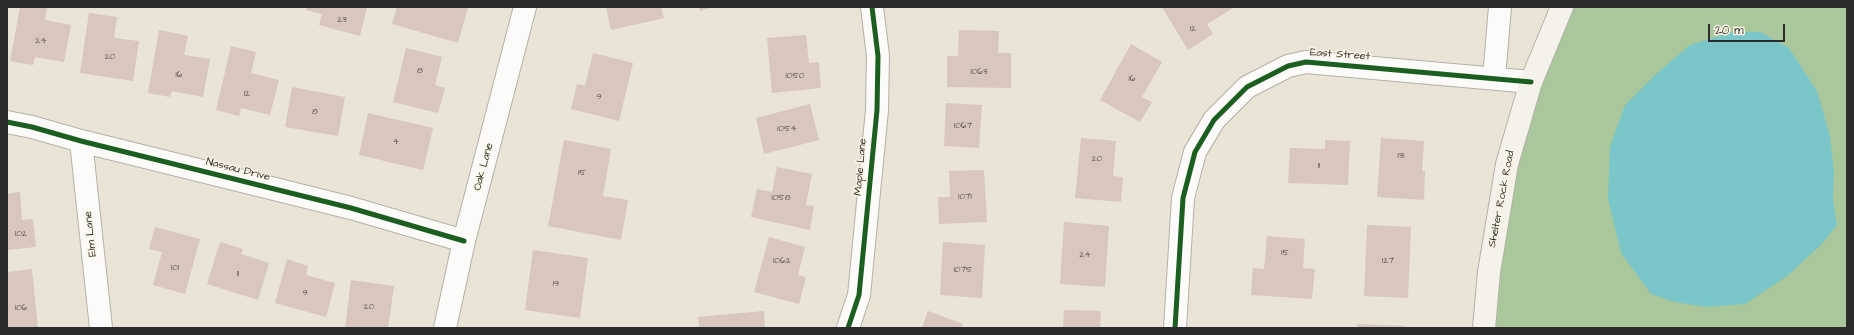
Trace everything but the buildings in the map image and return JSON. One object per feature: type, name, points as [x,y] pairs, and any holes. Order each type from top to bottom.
[{"type":"main road","name":"Shelter Rock Road","points":[[1484,328],[1489,272],[1507,164],[1531,82],[1562,7]]},
{"type":"street","name":"Oak Lane","points":[[445,328],[464,241],[525,7]]},
{"type":"street","name":"Maple Lane","points":[[848,328],[859,295],[877,110],[878,56],[872,7]]},
{"type":"street","points":[[1494,78],[1500,7]]},
{"type":"street","name":"East Street","points":[[1175,328],[1184,198],[1195,152],[1214,120],[1247,87],[1288,66],[1306,62],[1531,82]]},
{"type":"street","name":"Nassau Drive","points":[[7,122],[32,127],[81,141],[351,208],[464,241]]},
{"type":"street","name":"Elm Lane","points":[[81,141],[101,328]]},
{"type":"green space","points":[[1562,7],[1847,7],[1847,328],[1484,328],[1507,164]]},
{"type":"water","points":[[1733,32],[1760,32],[1789,48],[1817,91],[1830,136],[1834,173],[1833,200],[1837,225],[1821,245],[1787,276],[1745,304],[1706,307],[1675,302],[1651,294],[1621,253],[1608,198],[1610,147],[1625,105],[1654,76],[1690,45]]},
{"type":"cycle path","points":[[848,328],[859,295],[877,110],[878,56],[872,7]]},
{"type":"cycle path","points":[[1175,328],[1183,198],[1195,152],[1214,120],[1247,87],[1288,66],[1306,62],[1531,82]]},
{"type":"cycle path","points":[[7,122],[32,127],[81,141],[351,208],[464,241]]}]
